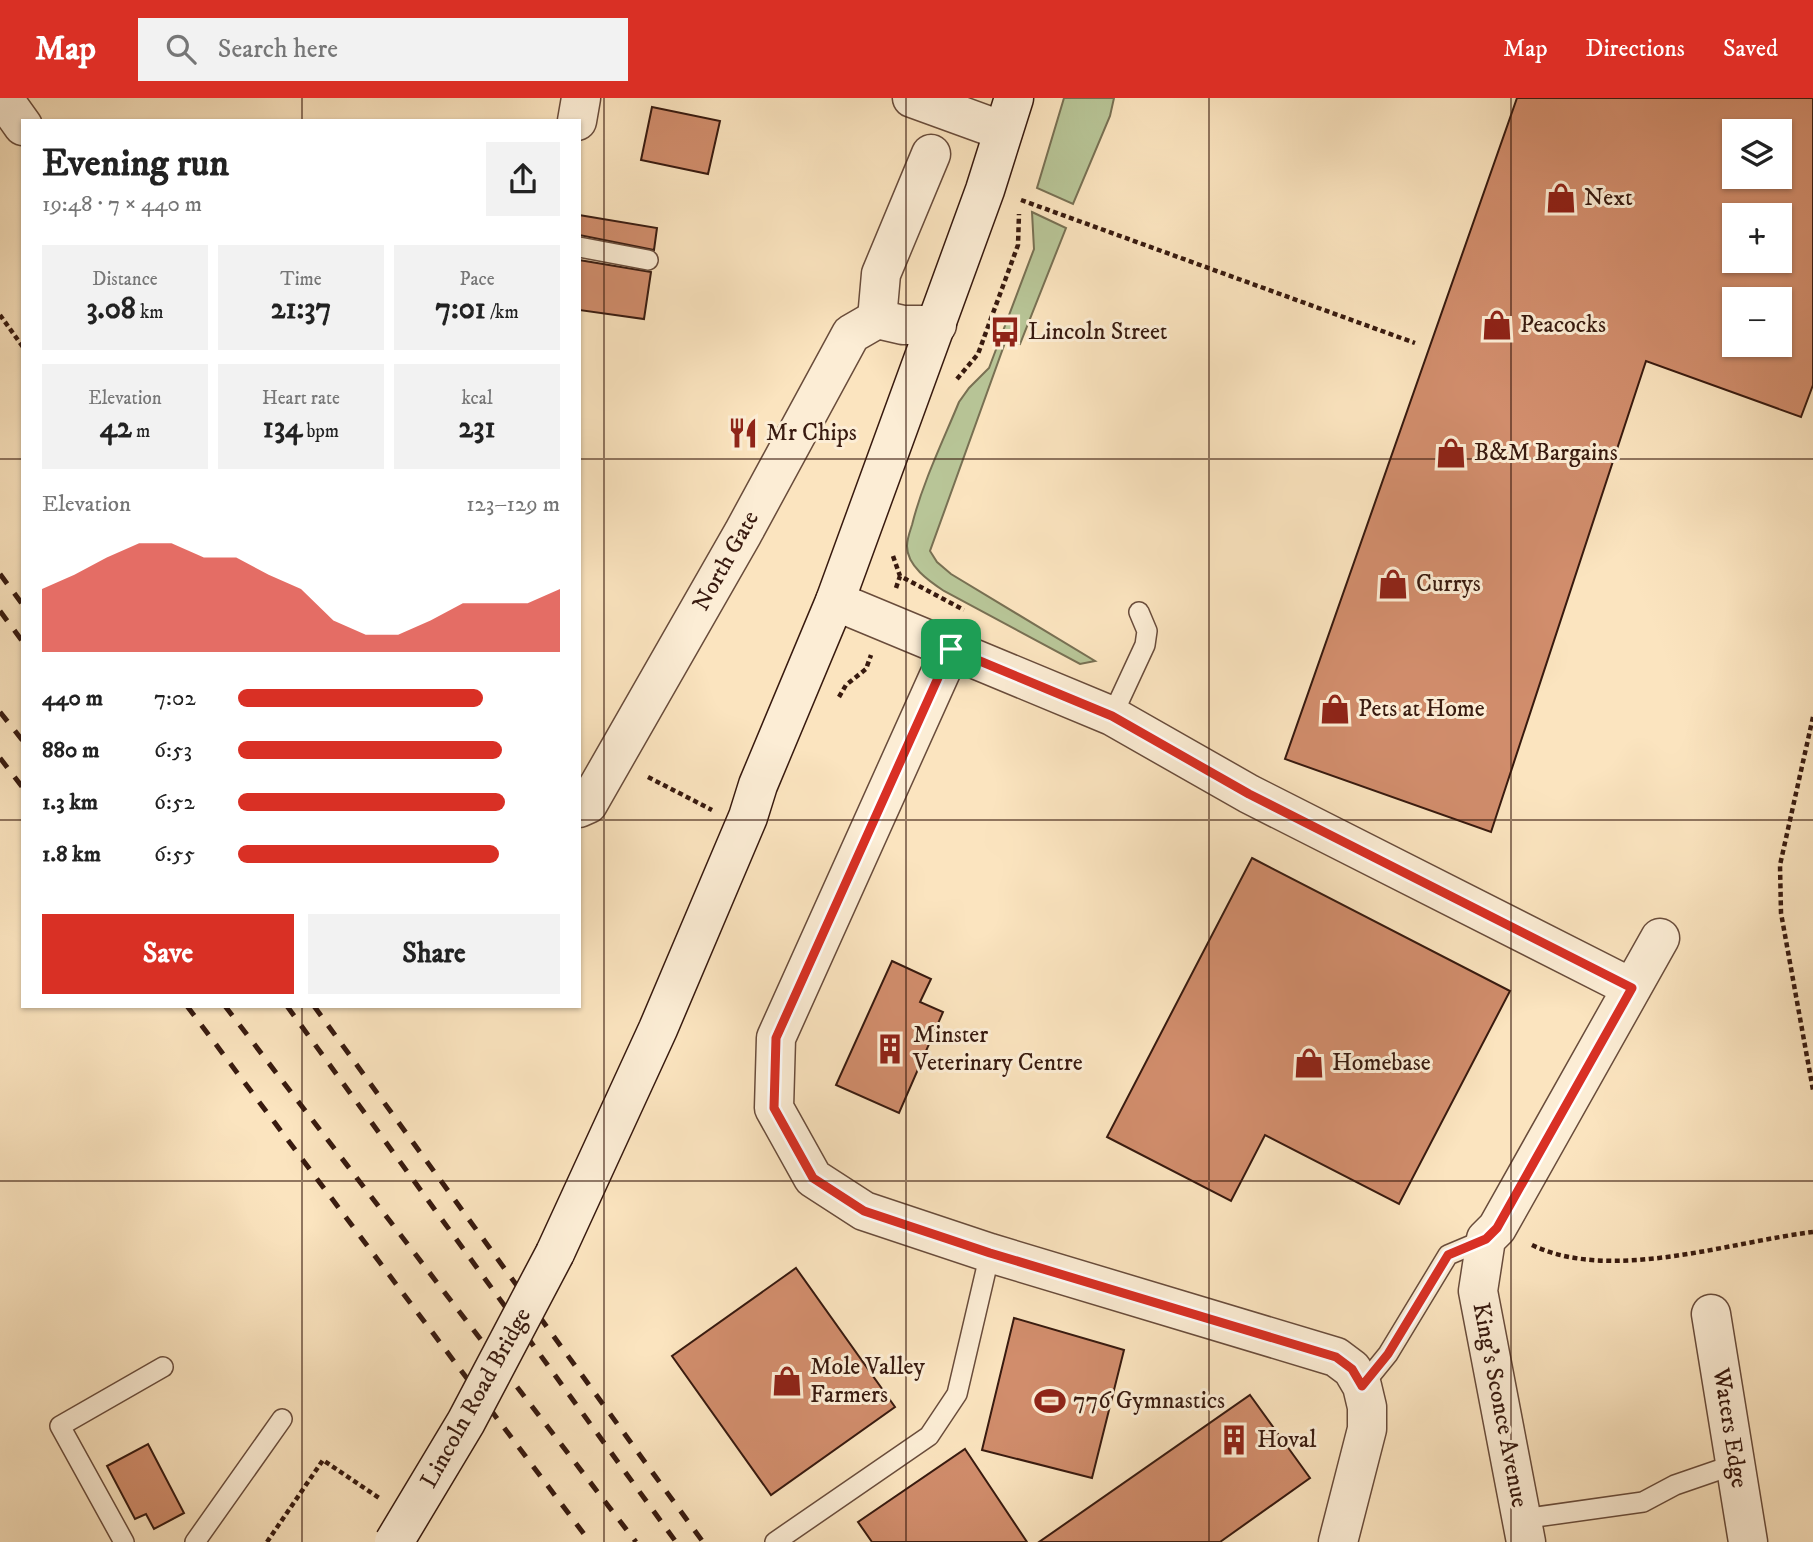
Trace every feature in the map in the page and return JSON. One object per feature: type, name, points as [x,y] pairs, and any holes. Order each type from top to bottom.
[{"type":"street","points":[[3,98],[21,123]]},
{"type":"street","points":[[577,119],[581,98]]},
{"type":"street","points":[[912,98],[1009,115],[937,325],[903,325],[877,319],[881,274],[932,154]]},
{"type":"street","name":"North Gate","points":[[581,807],[588,804],[743,533],[851,334],[877,319]]},
{"type":"street","name":"Lincoln Road Bridge","points":[[392,1524],[466,1422],[555,1253],[658,1030],[835,601],[937,325]]},
{"type":"street","points":[[835,601],[1112,716],[1249,794],[1632,988]]},
{"type":"street","points":[[951,649],[776,1038],[774,1108],[813,1178],[864,1211],[990,1253],[1336,1357],[1352,1369],[1362,1386],[1367,1407],[1367,1429],[1338,1542]]},
{"type":"street","name":"King's Sconce Avenue","points":[[1524,1530],[1478,1292],[1492,1234],[1660,938]]},
{"type":"street","name":"Waters Edge","points":[[1711,1314],[1748,1542]]},
{"type":"lane","points":[[581,247],[648,260]]},
{"type":"lane","points":[[1112,716],[1145,645],[1147,631],[1139,611]]},
{"type":"lane","points":[[1362,1386],[1388,1354],[1448,1255],[1492,1234]]},
{"type":"lane","points":[[775,1542],[929,1436],[957,1394],[990,1253]]},
{"type":"lane","points":[[124,1542],[61,1426],[163,1367]]},
{"type":"lane","points":[[195,1542],[282,1419]]},
{"type":"lane","points":[[1524,1530],[1643,1502],[1675,1485],[1736,1464]]},
{"type":"path","points":[[1019,200],[1415,342]]},
{"type":"path","points":[[0,316],[21,344]]},
{"type":"path","points":[[900,576],[972,615]]},
{"type":"path","points":[[1813,717],[1780,865],[1782,913],[1813,1090]]},
{"type":"path","points":[[614,759],[716,811]]},
{"type":"path","points":[[1492,1234],[1581,1259],[1643,1261],[1813,1232]]},
{"type":"path","points":[[267,1542],[323,1460],[392,1524]]},
{"type":"green space","points":[[1064,98],[1114,98],[1110,116],[1073,204],[1037,188]]},
{"type":"green space","points":[[1032,212],[1066,228],[1020,344],[1006,340],[930,551],[937,562],[951,574],[1095,661],[1080,664],[938,587],[915,566],[907,546],[921,494],[959,402],[989,368],[1034,249]]},
{"type":"building","points":[[1517,98],[1813,98],[1813,385],[1801,417],[1646,361],[1491,832],[1285,759]]},
{"type":"building","points":[[652,107],[720,121],[708,174],[641,160]]},
{"type":"building","points":[[581,215],[657,228],[654,250],[581,235]]},
{"type":"building","points":[[581,260],[651,272],[644,319],[581,310]]},
{"type":"building","name":"Homebase","points":[[1252,858],[1510,991],[1399,1204],[1265,1135],[1231,1201],[1107,1137]]},
{"type":"building","name":"Minster Veterinary Centre","points":[[892,961],[931,979],[920,1002],[943,1012],[899,1113],[836,1085]]},
{"type":"building","points":[[796,1268],[895,1407],[771,1495],[672,1356]]},
{"type":"building","points":[[1014,1318],[1124,1350],[1092,1478],[982,1450]]},
{"type":"building","name":"Hoval","points":[[1250,1395],[1310,1478],[1220,1542],[1039,1542]]},
{"type":"building","points":[[148,1444],[184,1513],[154,1529],[146,1514],[135,1519],[107,1466]]},
{"type":"building","points":[[965,1449],[1027,1542],[872,1542],[858,1522]]},
{"type":"railway","points":[[0,574],[21,602]]},
{"type":"railway","points":[[0,611],[21,639]]},
{"type":"railway","points":[[0,712],[21,738]]},
{"type":"railway","points":[[0,758],[21,785]]},
{"type":"railway","points":[[189,1008],[590,1542]]},
{"type":"railway","points":[[227,1008],[636,1542]]},
{"type":"railway","points":[[288,1008],[676,1542]]},
{"type":"railway","points":[[315,1008],[703,1542]]},
{"type":"place","name":"Next","points":[[1561,198]]},
{"type":"place","name":"Peacocks","points":[[1497,325]]},
{"type":"place","name":"Lincoln Street","points":[[1005,332]]},
{"type":"place","name":"Mr Chips","points":[[743,433]]},
{"type":"place","name":"B&M Bargains","points":[[1451,453]]},
{"type":"place","name":"Currys","points":[[1393,584]]},
{"type":"place","name":"Pets at Home","points":[[1335,709]]},
{"type":"place","name":"Minster Veterinary Centre","points":[[890,1049]]},
{"type":"place","name":"Homebase","points":[[1309,1063]]},
{"type":"place","name":"Mole Valley Farmers","points":[[787,1381]]},
{"type":"place","name":"776 Gymnastics","points":[[1050,1401]]},
{"type":"place","name":"Hoval","points":[[1234,1440]]},
{"type":"route","points":[[951,649],[1112,716],[1249,794],[1632,988],[1497,1228],[1486,1239],[1448,1255],[1388,1354],[1362,1386],[1352,1369],[1336,1357],[990,1253],[864,1211],[813,1178],[774,1108],[776,1038],[951,649]]}]
